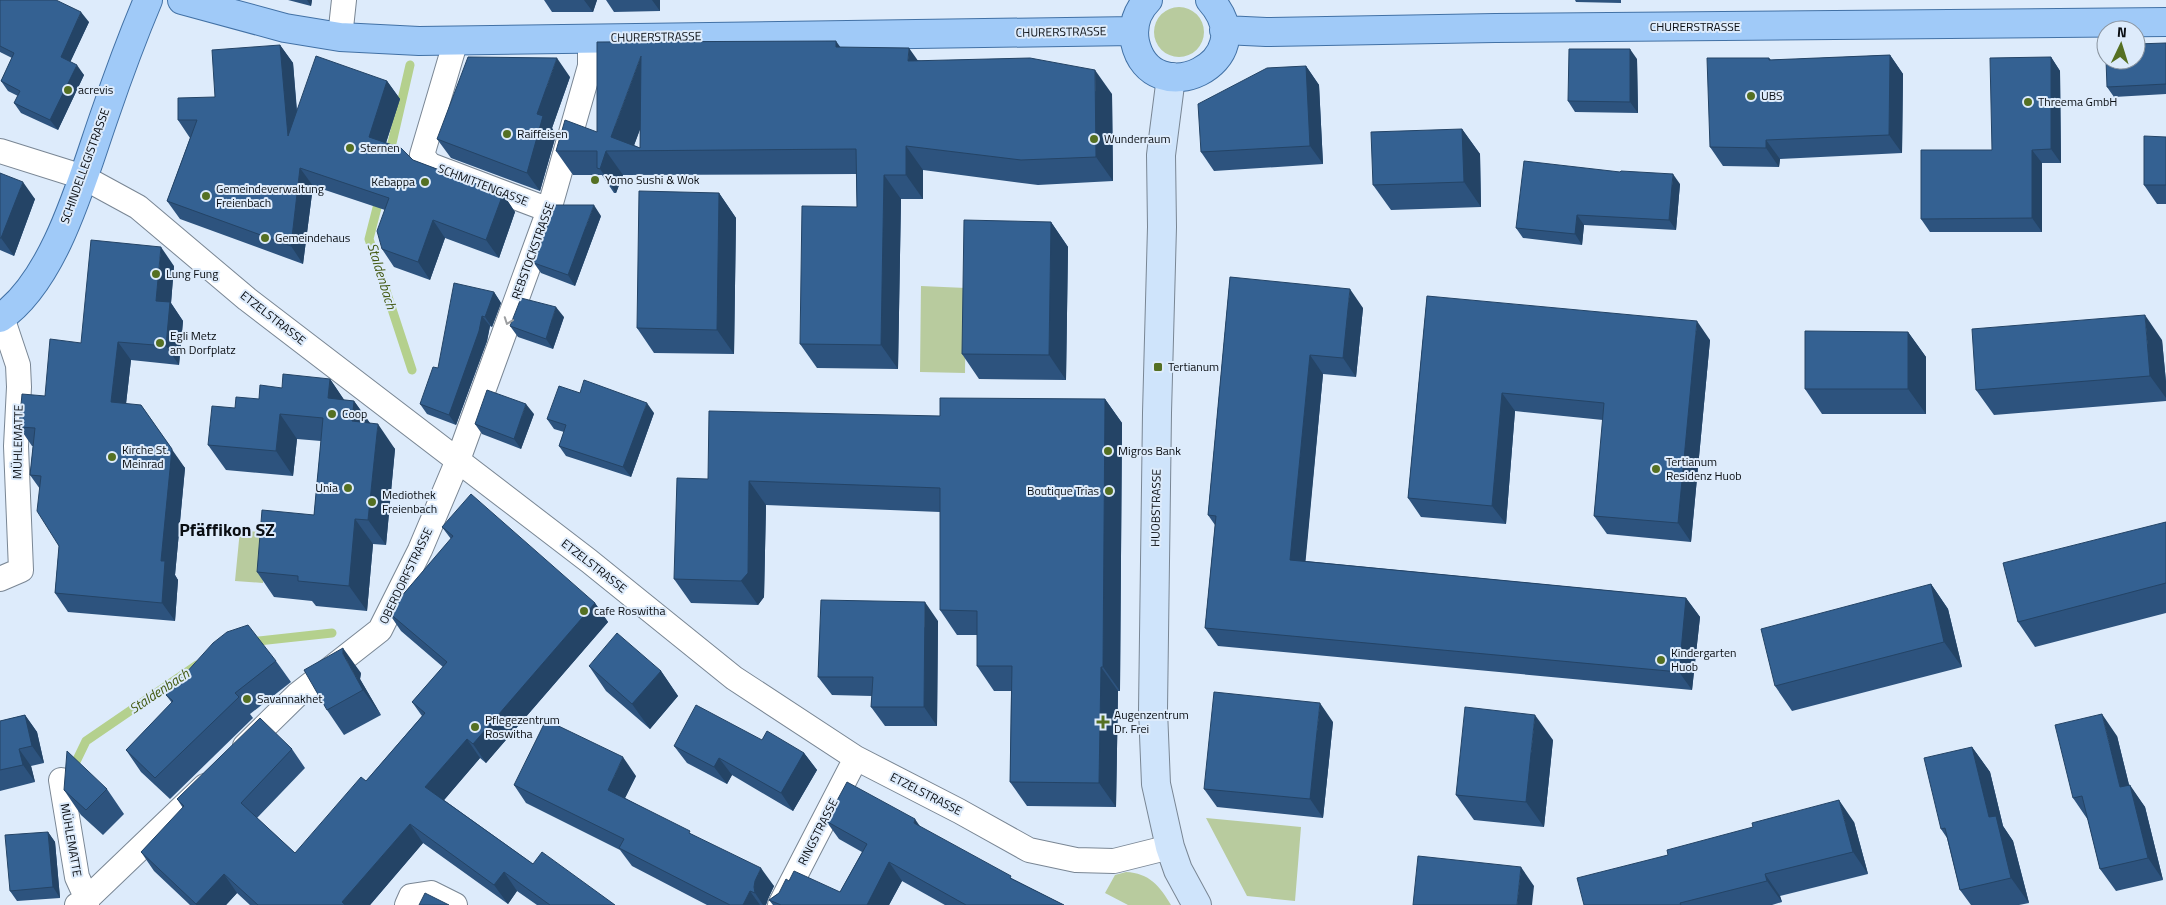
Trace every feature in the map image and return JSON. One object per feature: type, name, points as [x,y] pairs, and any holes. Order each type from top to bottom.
[{"type":"main road","name":"SCHINDELLEGISTRASSE","points":[[1,317],[25,297],[43,270],[82,177],[129,45],[148,0]]},
{"type":"main road","name":"CHURERSTRASSE","points":[[182,0],[285,28],[340,37],[420,41],[1134,31]]},
{"type":"main road","points":[[1148,0],[1138,15],[1134,31],[1136,47],[1144,61],[1156,71],[1171,77],[1191,76],[1210,66],[1221,50],[1224,30],[1220,13],[1210,0]]},
{"type":"main road","name":"CHURERSTRASSE","points":[[1224,30],[1266,32],[2166,22]]},
{"type":"street","points":[[340,37],[344,0]]},
{"type":"street","name":"REBSTOCKSTRASSE","points":[[458,460],[548,210],[590,66],[590,38]]},
{"type":"street","name":"SCHMITTENGASSE","points":[[456,40],[422,155],[430,166],[548,210]]},
{"type":"street","name":"HUOBSTRASSE","points":[[1170,847],[1156,784],[1154,710],[1157,414],[1162,227],[1161,155],[1171,77]]},
{"type":"street","name":"ETZELSTRASSE","points":[[0,151],[82,177],[138,207],[247,298],[458,460],[734,678],[856,758],[959,811],[1029,850],[1076,860],[1114,861],[1170,847]]},
{"type":"street","name":"MÜHLEMATTE","points":[[1,317],[18,365],[19,387],[10,575]]},
{"type":"street","name":"OBERDORFSTRASSE","points":[[89,904],[297,695],[380,630],[420,550],[458,460]]},
{"type":"street","name":"RINGSTRASSE","points":[[780,905],[856,758]]},
{"type":"street","name":"MÜHLEMATTE","points":[[61,780],[77,877],[89,904]]},
{"type":"street","points":[[1170,847],[1178,870],[1197,905]]},
{"type":"street","points":[[407,905],[412,896],[430,892],[455,905]]},
{"type":"green space","points":[[1174,7],[1184,7],[1197,14],[1204,27],[1204,37],[1197,50],[1184,57],[1174,57],[1165,53],[1158,46],[1154,37],[1154,27],[1158,18],[1165,11]]},
{"type":"green space","points":[[921,286],[966,288],[965,373],[920,372]]},
{"type":"green space","points":[[240,530],[268,533],[263,583],[235,581]]},
{"type":"green space","points":[[1206,818],[1301,827],[1295,901],[1247,896]]},
{"type":"green space","points":[[1126,872],[1141,875],[1153,882],[1163,892],[1171,905],[1128,905],[1105,893],[1115,875]]},
{"type":"building","points":[[0,0],[56,0],[81,12],[61,57],[77,65],[50,120],[14,103],[20,91],[1,81],[14,53],[0,46]]},
{"type":"building","points":[[836,41],[836,47],[909,48],[908,61],[1030,58],[1095,70],[1096,157],[1021,160],[906,146],[906,175],[884,175],[881,345],[800,344],[802,206],[857,207],[856,149],[606,151],[600,169],[597,168],[597,151],[556,151],[565,120],[597,132],[597,42]],"holes":[[[641,56],[640,148],[611,137]]]},
{"type":"building","points":[[2166,43],[2166,84],[2107,87],[2106,70],[2146,70],[2146,44]]},
{"type":"building","points":[[280,45],[288,136],[316,56],[387,81],[369,137],[401,148],[413,160],[503,194],[486,240],[433,220],[418,262],[382,249],[377,231],[389,198],[300,168],[291,246],[167,201],[197,120],[178,120],[178,98],[215,97],[212,50]]},
{"type":"building","points":[[1569,49],[1630,49],[1630,102],[1568,101]]},
{"type":"building","points":[[1890,55],[1889,135],[1766,140],[1766,148],[1710,147],[1707,58],[1769,58],[1769,60]]},
{"type":"building","points":[[468,57],[557,58],[537,114],[543,116],[527,173],[437,139]]},
{"type":"building","points":[[2051,57],[2051,149],[2032,150],[2032,218],[1921,219],[1921,150],[1992,150],[1990,58]]},
{"type":"building","points":[[1306,66],[1310,146],[1201,152],[1198,104],[1267,68]]},
{"type":"building","points":[[1462,129],[1464,182],[1373,185],[1371,132]]},
{"type":"building","points":[[2144,136],[2166,137],[2166,185],[2144,185]]},
{"type":"building","points":[[1524,161],[1620,172],[1673,174],[1669,220],[1577,215],[1575,234],[1516,228]]},
{"type":"building","points":[[0,173],[23,182],[1,238],[0,238]]},
{"type":"building","points":[[639,191],[719,193],[717,330],[637,328]]},
{"type":"building","points":[[555,205],[594,205],[568,275],[534,263]]},
{"type":"building","points":[[964,220],[1051,222],[1049,355],[962,354]]},
{"type":"building","points":[[91,240],[161,247],[156,301],[170,302],[166,346],[118,342],[111,402],[141,405],[172,449],[161,561],[165,561],[162,603],[55,593],[59,546],[37,511],[41,476],[30,475],[35,428],[19,427],[22,394],[45,396],[50,339],[81,343]]},
{"type":"building","points":[[1230,277],[1350,289],[1343,358],[1310,355],[1290,560],[1686,598],[1679,672],[1205,628],[1216,516],[1208,515]]},
{"type":"building","points":[[454,283],[494,292],[485,317],[482,316],[479,331],[449,415],[420,404],[433,367],[438,368]]},
{"type":"building","name":"Tertianum Residenz Huob","points":[[1427,296],[1697,321],[1678,523],[1594,516],[1604,403],[1502,393],[1492,506],[1408,498]]},
{"type":"building","points":[[521,298],[556,307],[546,339],[510,326]]},
{"type":"building","points":[[2145,315],[2150,376],[1976,390],[1972,329]]},
{"type":"building","points":[[1805,331],[1908,332],[1908,389],[1805,389]]},
{"type":"building","points":[[283,374],[330,379],[328,398],[354,401],[352,421],[378,424],[368,520],[355,519],[349,586],[298,581],[298,576],[257,572],[262,510],[314,515],[323,418],[280,414],[276,451],[208,445],[212,406],[235,408],[236,397],[259,399],[260,385],[282,388]]},
{"type":"building","points":[[584,380],[647,403],[623,467],[559,446],[566,425],[547,419],[559,386],[580,393]]},
{"type":"building","points":[[487,390],[526,404],[514,439],[475,424]]},
{"type":"building","points":[[940,398],[1105,399],[1103,667],[1101,667],[1099,783],[1010,782],[1012,666],[977,666],[977,611],[940,610],[940,488],[749,481],[748,573],[741,581],[674,579],[677,478],[708,479],[709,411],[940,416]]},
{"type":"building","points":[[471,494],[595,603],[473,744],[467,739],[425,787],[533,864],[542,852],[615,905],[550,905],[504,872],[494,885],[410,824],[342,902],[345,905],[258,905],[224,874],[196,904],[141,852],[184,806],[177,799],[260,718],[292,749],[241,803],[295,853],[361,777],[366,781],[425,713],[412,702],[447,662],[388,612],[453,536],[442,527]]},
{"type":"building","points":[[2166,522],[2166,583],[2018,622],[2003,563]]},
{"type":"building","points":[[1931,584],[1944,642],[1775,686],[1761,629]]},
{"type":"building","points":[[821,600],[925,602],[924,707],[871,707],[873,677],[818,677]]},
{"type":"building","points":[[248,625],[276,661],[235,693],[239,697],[155,778],[126,750],[173,701],[166,695],[213,643],[227,632]]},
{"type":"building","points":[[617,633],[661,671],[632,704],[589,666]]},
{"type":"building","points":[[343,648],[343,654],[363,690],[327,710],[304,670]]},
{"type":"building","points":[[1214,692],[1320,703],[1310,799],[1204,789]]},
{"type":"building","points":[[696,705],[762,740],[767,731],[804,753],[781,793],[719,758],[714,767],[674,746]]},
{"type":"building","points":[[1465,707],[1535,715],[1526,802],[1456,795]]},
{"type":"building","points":[[2102,714],[2120,787],[2130,785],[2148,858],[2100,869],[2082,796],[2073,798],[2055,725]]},
{"type":"building","points":[[25,715],[32,746],[19,749],[23,765],[0,770],[0,721]]},
{"type":"building","points":[[546,720],[623,757],[608,790],[690,831],[689,833],[761,868],[755,881],[755,893],[750,891],[743,905],[730,905],[619,848],[624,839],[514,785]]},
{"type":"building","points":[[1972,747],[1989,817],[1996,816],[2011,878],[1960,890],[1945,828],[1941,829],[1924,758]]},
{"type":"building","points":[[67,751],[107,789],[86,810],[64,790]]},
{"type":"building","points":[[847,782],[915,819],[914,823],[1011,876],[1010,878],[1064,905],[966,905],[889,862],[867,905],[781,905],[769,900],[779,893],[786,879],[789,881],[794,871],[840,892],[867,844],[826,821]]},
{"type":"building","points":[[1839,800],[1853,852],[1765,874],[1767,881],[1680,903],[1681,905],[1584,905],[1577,878],[1668,855],[1667,850],[1753,827],[1752,823]]},
{"type":"building","points":[[48,832],[53,887],[10,891],[5,835]]},
{"type":"building","points":[[1418,856],[1521,867],[1517,905],[1413,905]]},
{"type":"building","points":[[425,893],[449,905],[419,905]]},
{"type":"waterway","name":"Staldenbach","points":[[389,156],[410,65]]},
{"type":"waterway","name":"Staldenbach","points":[[380,196],[369,239],[412,370]]},
{"type":"waterway","name":"Staldenbach","points":[[249,642],[332,633]]},
{"type":"waterway","name":"Staldenbach","points":[[72,770],[86,741],[197,665]]},
{"type":"place","name":"acrevis","points":[[68,90]]},
{"type":"place","name":"UBS","points":[[1751,96]]},
{"type":"place","name":"Threema GmbH","points":[[2028,102]]},
{"type":"place","name":"Raiffeisen","points":[[507,134]]},
{"type":"place","name":"Wunderraum","points":[[1094,139]]},
{"type":"place","name":"Sternen","points":[[350,148]]},
{"type":"place","name":"Yomo Sushi & Wok","points":[[595,180]]},
{"type":"place","name":"Kebappa","points":[[425,182]]},
{"type":"place","name":"Gemeindeverwaltung Freienbach","points":[[206,196]]},
{"type":"place","name":"Gemeindehaus","points":[[265,238]]},
{"type":"place","name":"Lung Fung","points":[[156,274]]},
{"type":"place","name":"Egli Metz am Dorfplatz","points":[[160,343]]},
{"type":"place","name":"Tertianum","points":[[1158,367]]},
{"type":"place","name":"Coop","points":[[332,414]]},
{"type":"place","name":"Migros Bank","points":[[1108,451]]},
{"type":"place","name":"Kirche St. Meinrad","points":[[112,457]]},
{"type":"place","name":"Tertianum Residenz Huob","points":[[1656,469]]},
{"type":"place","name":"Unia","points":[[348,488]]},
{"type":"place","name":"Boutique Trias","points":[[1109,491]]},
{"type":"place","name":"Mediothek Freienbach","points":[[372,502]]},
{"type":"place","name":"cafe Roswitha","points":[[584,611]]},
{"type":"place","name":"Kindergarten Huob","points":[[1661,660]]},
{"type":"place","name":"Savannakhet","points":[[247,699]]},
{"type":"place","name":"Augenzentrum Dr. Frei","points":[[1103,722]]},
{"type":"place","name":"Pflegezentrum Roswitha","points":[[475,727]]},
{"type":"district","name":"Pfäffikon SZ","points":[[227,530]]}]
